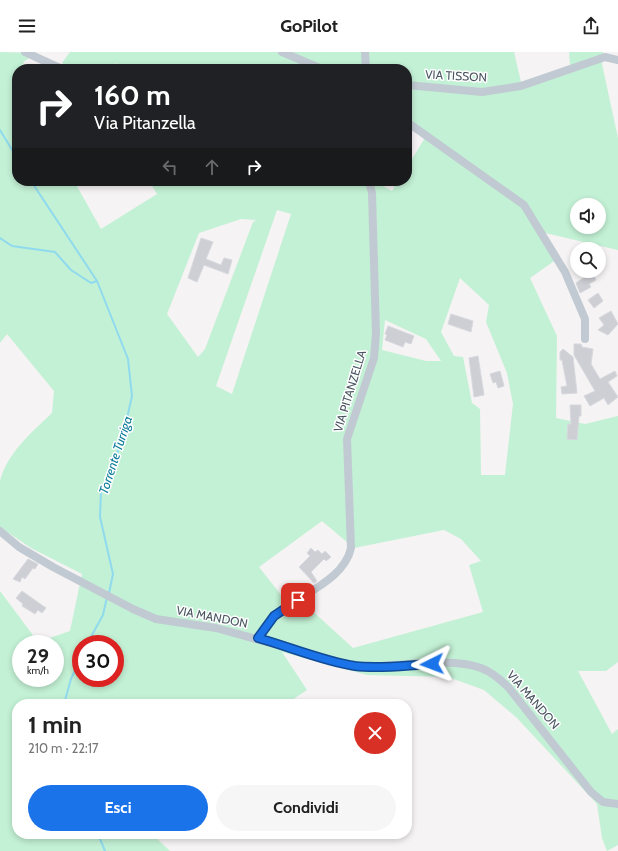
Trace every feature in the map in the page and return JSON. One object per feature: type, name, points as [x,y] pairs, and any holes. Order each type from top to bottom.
[{"type":"street","points":[[24,52],[51,64]]},
{"type":"street","points":[[282,52],[310,64]]},
{"type":"street","points":[[365,52],[366,64]]},
{"type":"street","name":"VIA TISSON","points":[[412,85],[482,92],[522,86],[605,57],[618,60]]},
{"type":"street","points":[[412,126],[524,204],[565,272],[585,319],[585,339]]},
{"type":"street","name":"VIA PITANZELLA","points":[[258,638],[274,616],[335,575],[346,563],[351,548],[347,439],[374,358],[376,333],[372,193],[370,186]]},
{"type":"street","name":"VIA MANDON","points":[[0,531],[19,547],[53,567],[92,586],[119,602],[156,619],[216,628],[258,638],[354,666],[370,667],[448,663],[481,668],[501,680],[509,688],[591,792],[603,802],[618,804]]},
{"type":"green space","points":[[0,52],[38,53],[23,62],[24,64],[12,64],[12,186],[77,186],[101,229],[157,194],[152,186],[384,186],[392,191],[395,186],[412,186],[412,159],[428,133],[412,121],[412,64],[64,64],[62,63],[70,52],[514,52],[521,82],[570,66],[569,52],[603,52],[602,64],[618,138],[618,250],[606,247],[606,242],[584,242],[541,232],[557,259],[530,278],[557,336],[556,418],[585,424],[618,416],[618,662],[606,671],[578,671],[612,734],[618,729],[618,845],[607,851],[602,838],[597,804],[517,718],[484,690],[448,677],[367,675],[282,652],[307,690],[294,699],[12,699],[12,839],[157,839],[170,851],[0,851],[0,591],[33,635],[12,635],[12,687],[64,687],[64,635],[58,635],[70,631],[82,574],[31,548],[0,527],[0,481],[3,471],[14,452],[52,413],[54,391],[7,334],[0,343]],"holes":[[[277,210],[291,214],[232,394],[216,386]],[[241,219],[256,220],[253,222],[205,349],[198,357],[167,314],[199,233]],[[460,278],[489,305],[486,322],[507,373],[513,404],[505,475],[481,475],[480,409],[472,403],[463,357],[454,356],[441,332]],[[385,320],[426,339],[441,361],[426,361],[382,350]],[[322,521],[354,548],[444,530],[461,539],[481,561],[469,565],[483,612],[353,648],[308,607],[309,597],[292,609],[259,567]]]},
{"type":"building","points":[[201,238],[213,242],[206,259],[221,265],[224,258],[232,260],[228,274],[204,265],[197,282],[188,278]]},
{"type":"building","points":[[583,278],[595,278],[596,280],[589,284],[591,287],[580,293],[576,283]]},
{"type":"building","points":[[598,293],[603,301],[594,308],[588,300]]},
{"type":"building","points":[[611,311],[618,324],[608,335],[598,330],[604,325],[599,318]]},
{"type":"building","points":[[451,314],[473,321],[471,332],[448,324]]},
{"type":"building","points":[[388,326],[414,336],[411,344],[405,342],[403,347],[385,340],[387,335],[385,334]]},
{"type":"building","points":[[574,344],[581,344],[582,347],[593,349],[591,364],[600,379],[615,371],[617,376],[608,382],[618,397],[608,405],[604,398],[590,406],[584,396],[595,391],[574,355]]},
{"type":"building","points":[[563,349],[573,357],[577,393],[562,394],[561,387],[567,386],[562,360],[560,360],[560,352]]},
{"type":"building","points":[[478,356],[484,395],[474,397],[469,358]]},
{"type":"building","points":[[500,371],[504,386],[498,388],[496,382],[493,383],[490,374]]},
{"type":"building","points":[[570,405],[581,405],[581,416],[579,416],[577,440],[567,439],[568,424],[571,424]]},
{"type":"building","points":[[311,548],[315,552],[318,550],[322,554],[325,551],[331,557],[326,561],[324,559],[311,572],[317,581],[314,583],[299,567],[310,556],[307,553]]},
{"type":"building","points":[[28,559],[38,564],[35,569],[33,568],[25,579],[22,577],[20,582],[13,579]]},
{"type":"building","points":[[22,591],[46,608],[42,613],[38,610],[35,614],[22,606],[23,604],[16,598]]},
{"type":"waterway","points":[[0,130],[12,150]]},
{"type":"waterway","points":[[34,186],[97,281]]},
{"type":"waterway","name":"Torrente Turriga","points":[[0,238],[12,246],[55,252],[71,270],[91,283],[97,281],[128,359],[132,396],[123,436],[114,463],[101,491],[100,517],[113,574],[109,593]]},
{"type":"waterway","name":"Torrente Turriga","points":[[92,635],[103,615],[107,597]]},
{"type":"waterway","name":"Torrente Turriga","points":[[65,699],[72,677]]},
{"type":"waterway","name":"Torrente Turriga","points":[[100,839],[105,851]]},
{"type":"route","points":[[298,600],[274,616],[258,638],[354,666],[370,667],[432,664]]}]
